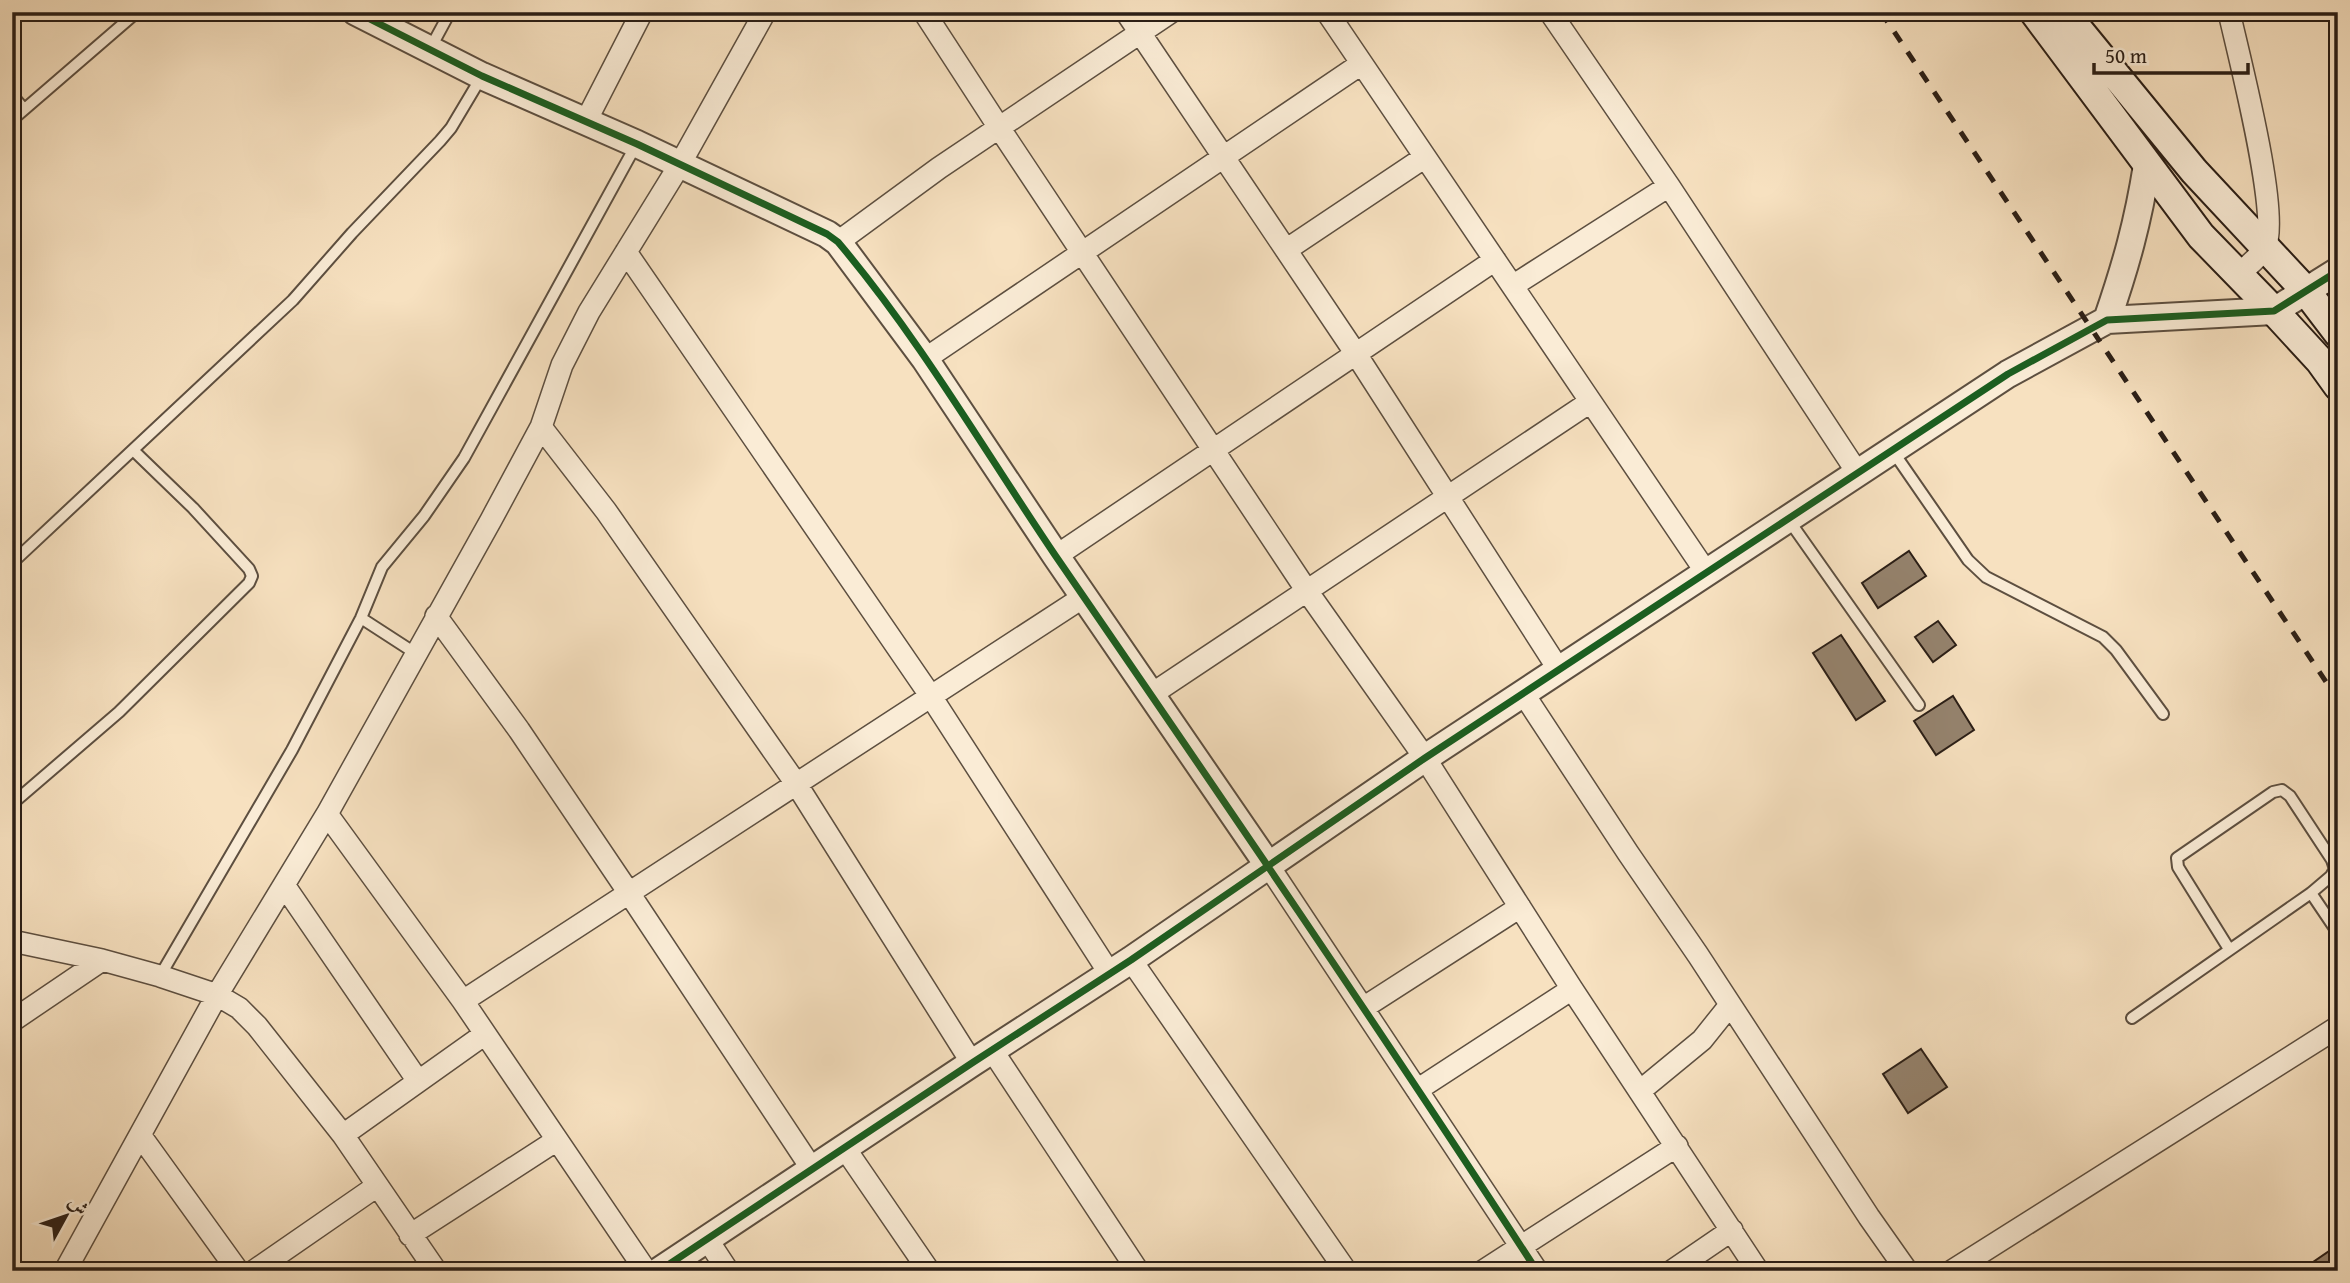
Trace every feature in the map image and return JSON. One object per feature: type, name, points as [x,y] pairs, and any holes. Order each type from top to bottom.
[{"type":"main road","points":[[2034,12],[2066,27],[2194,171],[2306,291],[2338,333]]},
{"type":"main road","points":[[2066,27],[2147,165],[2201,236],[2274,311],[2338,386]]},
{"type":"street","points":[[356,12],[429,51],[636,144],[827,234],[838,242],[925,359],[1056,556],[1153,694],[1537,1271]]},
{"type":"street","points":[[586,121],[642,12]]},
{"type":"street","points":[[73,1266],[140,1135],[217,995],[327,814],[541,427],[562,365],[589,312],[679,166],[765,12]]},
{"type":"street","points":[[924,12],[1307,591],[1425,758],[1572,989],[1758,1271]]},
{"type":"street","points":[[1126,12],[1356,354],[1559,670]]},
{"type":"street","points":[[838,242],[939,168],[1000,130],[1171,12]]},
{"type":"street","points":[[1327,12],[1706,572]]},
{"type":"street","points":[[1550,12],[1669,186],[1857,472]]},
{"type":"street","points":[[2229,12],[2268,210],[2265,247],[2238,275]]},
{"type":"street","points":[[925,359],[1361,64]]},
{"type":"street","points":[[1286,250],[1425,157]]},
{"type":"street","points":[[2107,320],[2126,267],[2138,222],[2147,165]]},
{"type":"street","points":[[1514,285],[1669,186]]},
{"type":"street","points":[[626,252],[1120,967],[1346,1271]]},
{"type":"street","points":[[1056,556],[1495,260]]},
{"type":"street","points":[[659,1271],[1120,967],[1425,758],[2008,374],[2107,320],[2274,311],[2338,271]]},
{"type":"street","points":[[1153,694],[1590,402]]},
{"type":"street","points":[[541,427],[613,521],[982,1056],[1138,1271]]},
{"type":"street","points":[[463,1002],[1085,596]]},
{"type":"street","points":[[436,616],[519,730],[811,1169]]},
{"type":"street","points":[[1523,693],[1907,1271]]},
{"type":"street","points":[[327,814],[463,1002],[646,1271]]},
{"type":"street","points":[[284,885],[418,1081]]},
{"type":"street","points":[[1363,1008],[1520,907]]},
{"type":"street","points":[[12,941],[102,960],[160,976],[217,995],[239,1008],[257,1026],[342,1135],[436,1271]]},
{"type":"street","points":[[12,1020],[102,960]]},
{"type":"street","points":[[1417,1090],[1572,989]]},
{"type":"street","points":[[1640,1091],[1702,1041],[1730,1005]]},
{"type":"street","points":[[1952,1271],[2338,1027]]},
{"type":"street","points":[[342,1135],[485,1034]]},
{"type":"street","points":[[140,1135],[238,1271]]},
{"type":"street","points":[[410,1235],[557,1140]]},
{"type":"street","points":[[1483,1271],[1677,1146]]},
{"type":"street","points":[[844,1147],[929,1271]]},
{"type":"street","points":[[254,1271],[377,1186]]},
{"type":"street","points":[[1672,1271],[1732,1230]]},
{"type":"street","points":[[707,1239],[728,1271]]},
{"type":"lane","points":[[12,120],[137,12]]},
{"type":"lane","points":[[429,51],[450,12]]},
{"type":"lane","points":[[12,563],[293,300],[451,128],[482,76]]},
{"type":"lane","points":[[12,95],[24,109]]},
{"type":"lane","points":[[160,976],[292,750],[361,618],[382,567],[424,516],[464,458],[596,222],[636,144]]},
{"type":"lane","points":[[1892,450],[1968,560],[1986,577],[2103,637],[2116,650],[2162,714]]},
{"type":"lane","points":[[12,804],[119,712],[249,583],[252,576],[250,569],[193,508],[134,451]]},
{"type":"lane","points":[[1788,520],[1919,705]]},
{"type":"lane","points":[[361,618],[415,653]]},
{"type":"lane","points":[[2132,1018],[2311,893],[2331,876],[2335,869],[2332,860],[2290,796],[2282,790],[2273,792],[2177,858],[2178,867],[2228,949]]},
{"type":"lane","points":[[2311,893],[2338,933]]},
{"type":"building","points":[[1909,551],[1926,576],[1878,608],[1862,583]]},
{"type":"building","points":[[1938,621],[1956,645],[1933,662],[1915,637]]},
{"type":"building","points":[[1841,635],[1885,701],[1856,720],[1813,653]]},
{"type":"building","points":[[1953,696],[1974,730],[1936,755],[1914,721]]},
{"type":"building","points":[[1921,1049],[1947,1087],[1908,1113],[1883,1074]]},
{"type":"building","points":[[2338,1245],[2338,1271],[2300,1271]]},
{"type":"railway","points":[[1881,12],[2338,700]]},
{"type":"cycle path","points":[[356,12],[482,76],[637,144],[827,234],[838,242],[924,356],[1537,1271]]},
{"type":"cycle path","points":[[659,1271],[1131,960],[1425,758],[2008,374],[2107,320],[2274,311],[2338,271]]}]
